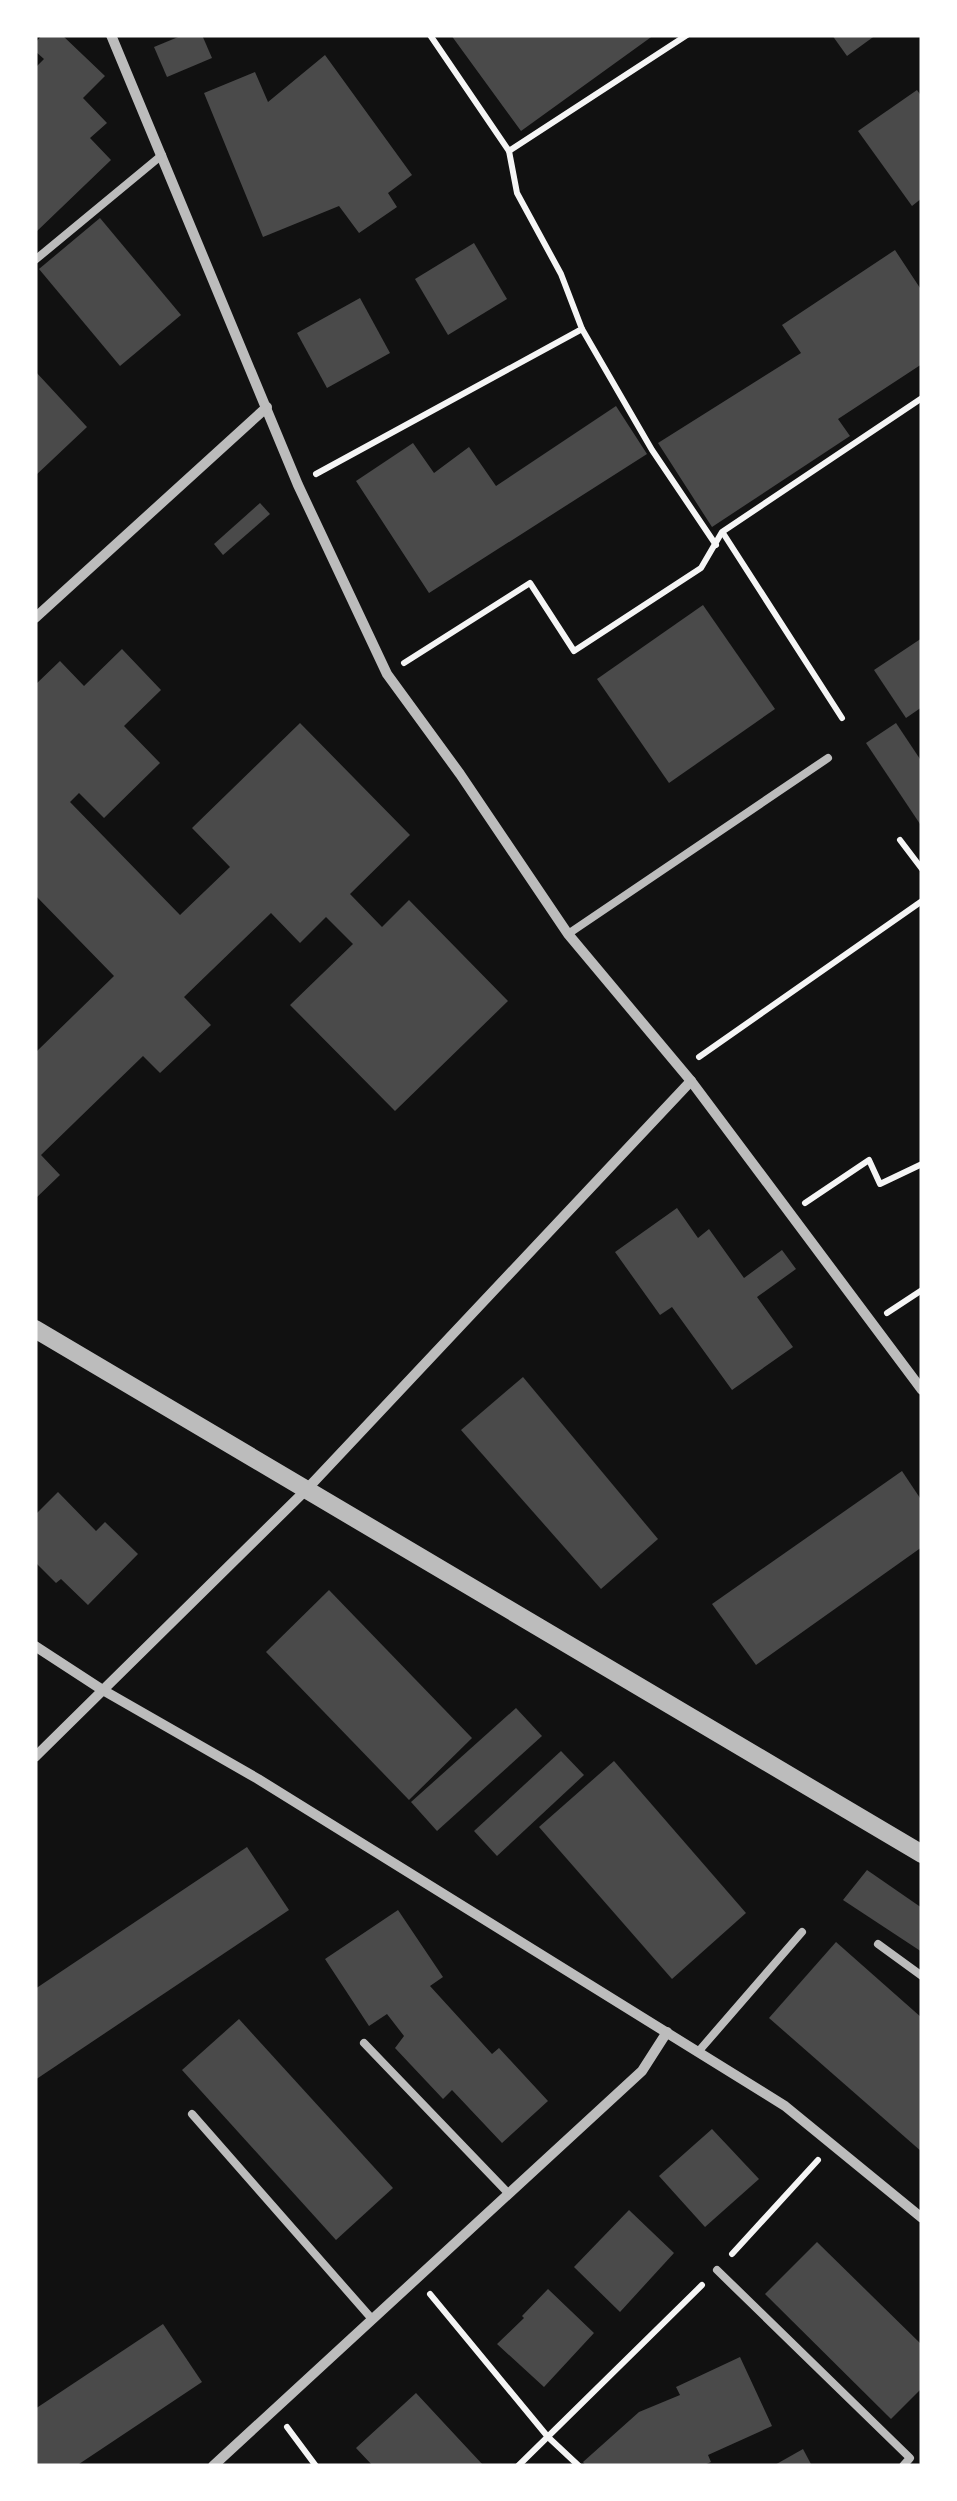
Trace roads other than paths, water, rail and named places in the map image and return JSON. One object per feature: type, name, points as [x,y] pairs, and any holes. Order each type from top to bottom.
[{"type":"street","points":[[111,35],[298,485],[387,674],[568,934],[682,1069],[922,1390]]},
{"type":"street","points":[[35,618],[266,406]]},
{"type":"street","points":[[35,1757],[307,1489],[691,1081]]},
{"type":"street","points":[[35,1329],[922,1854]]},
{"type":"street","points":[[35,1646],[258,1778],[785,2106],[922,2218]]},
{"type":"street","points":[[213,2466],[642,2071],[667,2032]]},
{"type":"lane","points":[[35,260],[162,155]]},
{"type":"lane","points":[[568,934],[828,758]]},
{"type":"lane","points":[[698,2052],[802,1932]]},
{"type":"lane","points":[[878,1944],[922,1976]]},
{"type":"lane","points":[[364,2043],[508,2193]]},
{"type":"lane","points":[[192,2114],[372,2319]]},
{"type":"lane","points":[[717,2270],[910,2458],[903,2466]]}]
